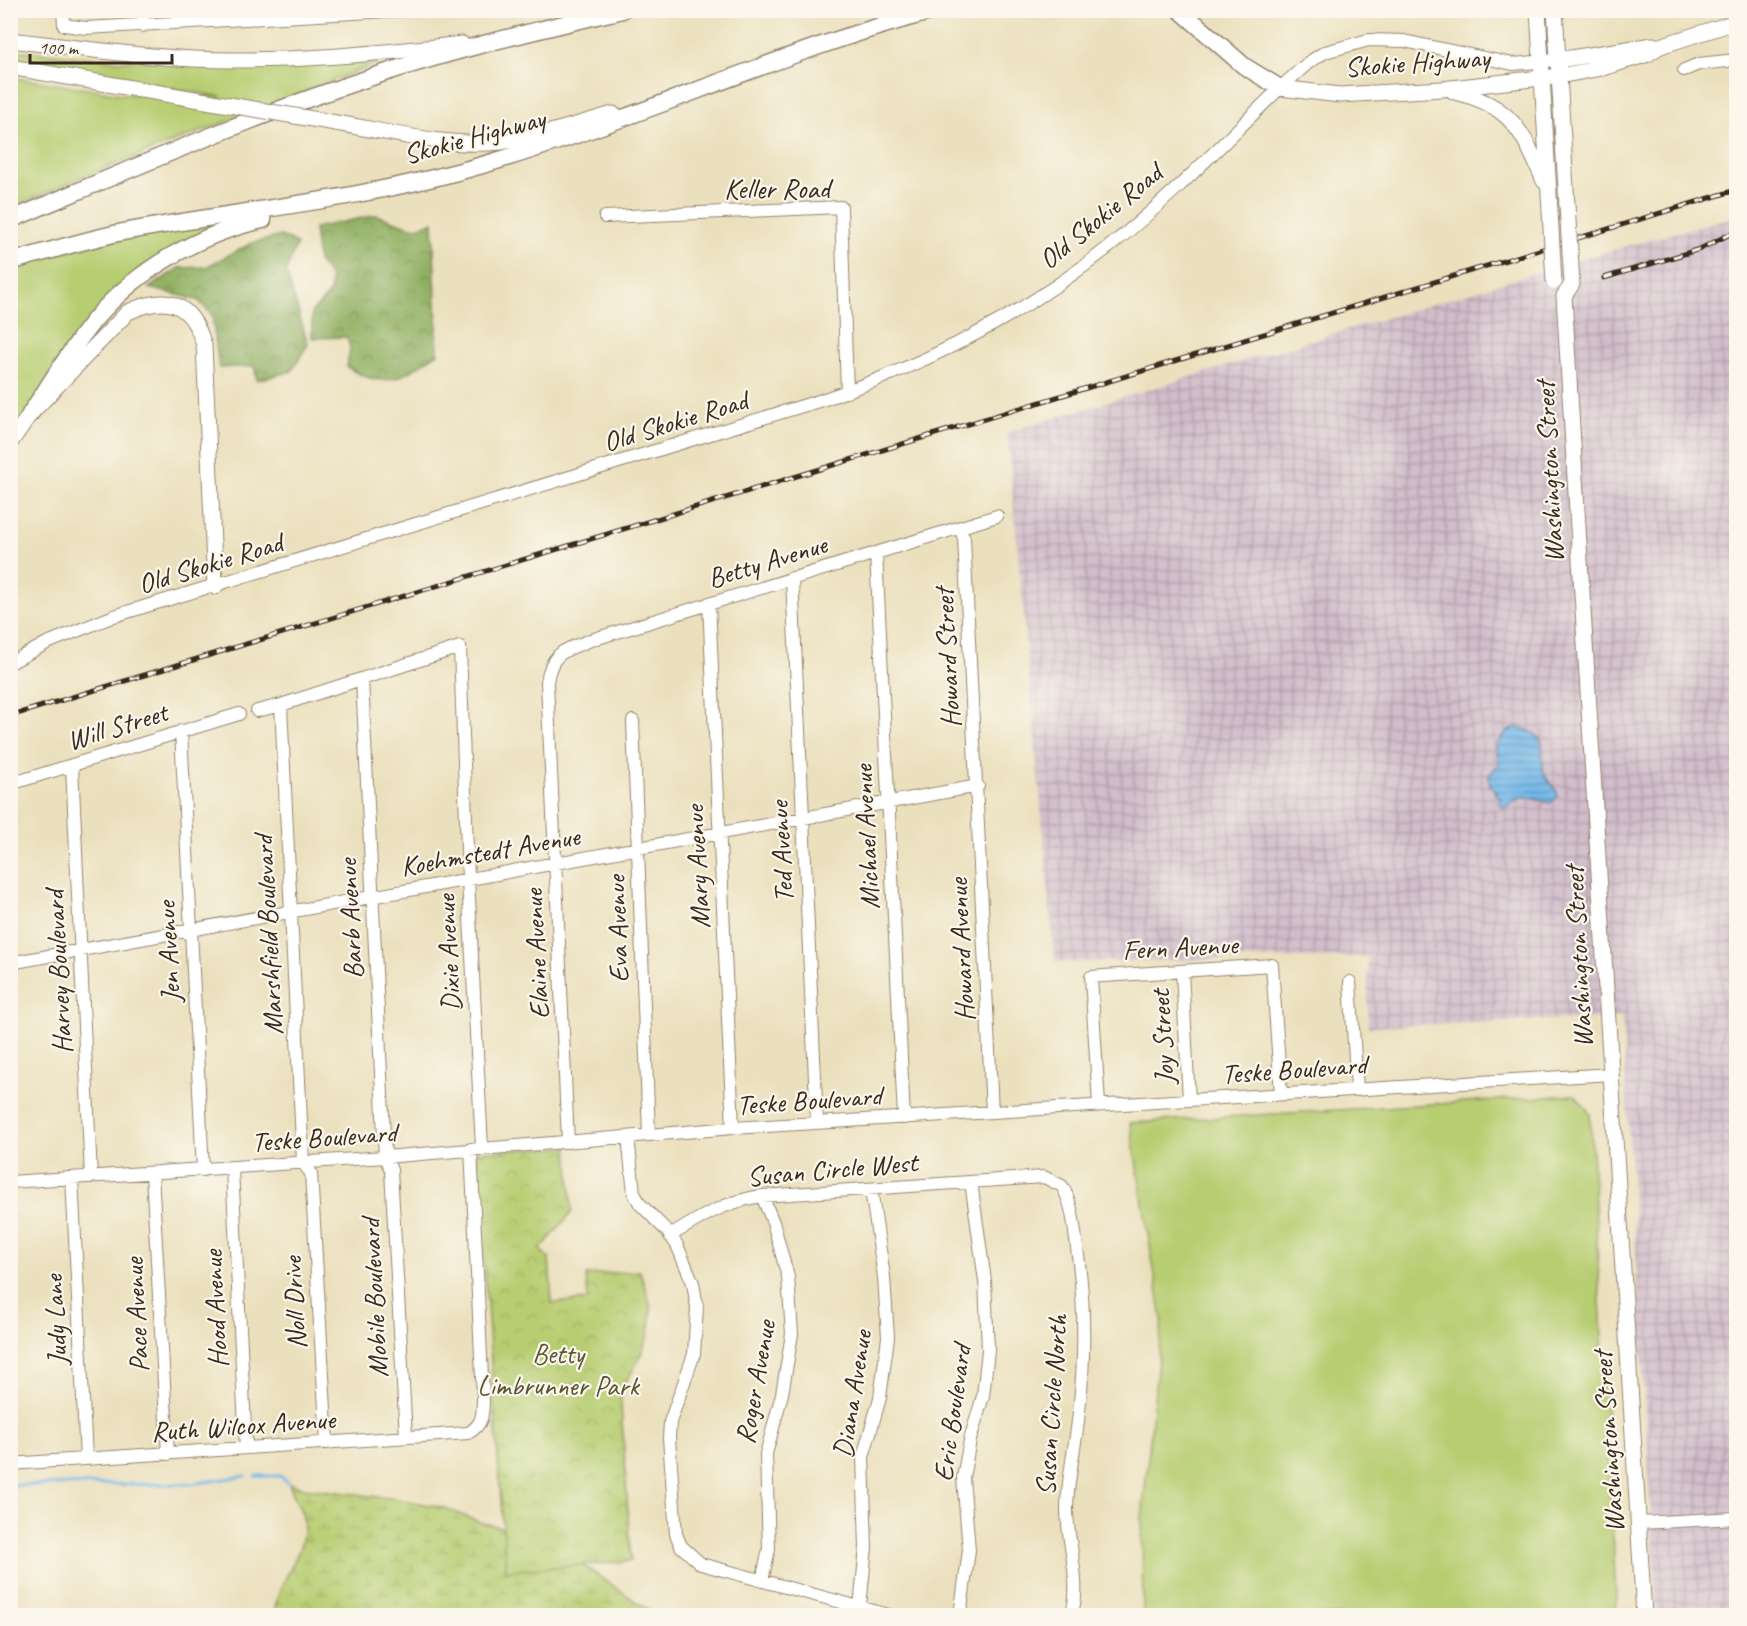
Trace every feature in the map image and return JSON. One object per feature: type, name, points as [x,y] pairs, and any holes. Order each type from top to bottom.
[{"type":"highway","points":[[10,220],[215,133],[375,76],[495,40],[622,10]]},
{"type":"highway","name":"Skokie Highway","points":[[10,262],[122,232],[311,200],[459,171],[592,131],[864,31],[937,10]]},
{"type":"highway","points":[[1180,10],[1244,66],[1280,87]]},
{"type":"highway","points":[[30,414],[94,320],[131,283],[172,255],[237,225],[388,194],[459,171]]},
{"type":"main road","points":[[1538,10],[1554,282],[1555,288],[1564,296]]},
{"type":"main road","name":"Washington Street","points":[[1555,10],[1572,284],[1564,296],[1644,1616]]},
{"type":"main road","points":[[1558,60],[1647,45],[1660,46],[1737,22]]},
{"type":"main road","points":[[10,34],[37,43]]},
{"type":"main road","points":[[10,40],[195,59],[393,52],[495,40]]},
{"type":"main road","name":"Skokie Highway","points":[[1280,87],[1340,95],[1442,89],[1559,76],[1602,68],[1648,54],[1660,46]]},
{"type":"main road","points":[[10,67],[434,140],[500,142],[538,136],[705,88]]},
{"type":"main road","points":[[1442,89],[1482,100],[1513,120],[1530,145],[1549,194]]},
{"type":"main road","points":[[10,443],[30,414],[128,312],[149,303],[172,303],[186,310],[198,325],[204,345],[215,587]]},
{"type":"street","points":[[63,10],[64,25],[86,28],[408,10]]},
{"type":"street","points":[[142,10],[142,26]]},
{"type":"street","name":"Old Skokie Road","points":[[10,663],[47,644],[105,620],[846,392],[950,348],[995,323],[1082,268],[1136,225],[1280,87],[1325,52],[1369,40],[1404,41],[1513,64],[1558,60]]},
{"type":"street","points":[[1684,70],[1699,64],[1737,60]]},
{"type":"street","name":"Keller Road","points":[[605,218],[840,207],[846,392]]},
{"type":"street","name":"Betty Avenue","points":[[554,659],[569,648],[591,640],[997,516]]},
{"type":"street","name":"Howard Street","points":[[960,528],[964,538],[978,786]]},
{"type":"street","name":"Michael Avenue","points":[[876,553],[904,1118]]},
{"type":"street","name":"Ted Avenue","points":[[792,578],[817,1123]]},
{"type":"street","name":"Mary Avenue","points":[[709,603],[733,1128]]},
{"type":"street","name":"Dixie Avenue","points":[[362,679],[460,647],[483,1398],[483,1416],[478,1428]]},
{"type":"street","name":"Elaine Avenue","points":[[554,659],[549,665],[547,682],[568,1142]]},
{"type":"street","points":[[256,711],[362,679]]},
{"type":"street","name":"Barb Avenue","points":[[362,679],[385,1157]]},
{"type":"street","name":"Marshfield Boulevard","points":[[281,705],[303,1163]]},
{"type":"street","name":"Will Street","points":[[10,784],[239,714]]},
{"type":"street","name":"Eva Avenue","points":[[633,721],[649,1135]]},
{"type":"street","name":"Jen Avenue","points":[[181,731],[202,1170]]},
{"type":"street","name":"Harvey Boulevard","points":[[72,765],[91,1177]]},
{"type":"street","name":"Koehmstedt Avenue","points":[[10,963],[978,786]]},
{"type":"street","name":"Howard Avenue","points":[[978,786],[992,1112]]},
{"type":"street","name":"Fern Avenue","points":[[1099,1105],[1091,977],[1272,965],[1281,1094]]},
{"type":"street","name":"Joy Street","points":[[1182,971],[1189,1100]]},
{"type":"street","points":[[1350,982],[1357,1089]]},
{"type":"street","name":"Teske Boulevard","points":[[10,1182],[385,1157],[733,1128],[1611,1074]]},
{"type":"street","points":[[628,1137],[634,1193],[639,1204],[670,1236],[686,1264],[698,1307],[694,1354],[670,1422],[676,1534],[681,1546],[701,1564],[892,1616]]},
{"type":"street","name":"Mobile Boulevard","points":[[385,1157],[391,1170],[406,1437]]},
{"type":"street","name":"Noll Drive","points":[[303,1163],[311,1173],[327,1443]]},
{"type":"street","name":"Hood Avenue","points":[[232,1168],[246,1448]]},
{"type":"street","name":"Pace Avenue","points":[[152,1173],[168,1454]]},
{"type":"street","name":"Susan Circle North","points":[[970,1182],[1044,1177],[1052,1179],[1062,1186],[1067,1195],[1073,1218],[1083,1304],[1083,1364],[1066,1506],[1076,1595],[1076,1603],[1070,1616]]},
{"type":"street","name":"Judy Lane","points":[[72,1178],[86,1459]]},
{"type":"street","name":"Susan Circle West","points":[[670,1236],[717,1207],[736,1200],[762,1196],[970,1182]]},
{"type":"street","name":"Eric Boulevard","points":[[960,1616],[969,1550],[963,1478],[970,1440],[983,1396],[988,1350],[985,1281],[970,1182]]},
{"type":"street","name":"Diana Avenue","points":[[860,1607],[866,1547],[863,1457],[880,1398],[888,1337],[884,1277],[871,1189]]},
{"type":"street","name":"Roger Avenue","points":[[762,1196],[788,1277],[792,1334],[782,1394],[766,1454],[769,1542],[762,1581]]},
{"type":"street","name":"Ruth Wilcox Avenue","points":[[10,1464],[468,1433],[478,1428]]},
{"type":"street","points":[[1639,1523],[1737,1518]]},
{"type":"shaded area","points":[[1736,216],[1736,1615],[1657,1615],[1622,1017],[1368,1027],[1368,957],[1055,962],[1007,432],[1602,253]]},
{"type":"green space","points":[[11,50],[120,61],[389,59],[80,178],[11,208],[10,77],[121,94],[222,97],[11,59]]},
{"type":"green space","points":[[282,210],[140,268],[11,434],[11,266],[97,243]]},
{"type":"green space","points":[[376,215],[414,228],[433,222],[438,353],[404,374],[384,380],[361,375],[347,367],[350,348],[347,337],[312,338],[312,311],[331,288],[329,276],[318,262],[314,228]]},
{"type":"green space","points":[[281,236],[297,244],[286,271],[308,344],[292,371],[257,380],[254,366],[219,368],[212,315],[198,300],[149,288],[179,268],[206,267],[252,243]]},
{"type":"green space","points":[[1575,1095],[1590,1114],[1617,1615],[1143,1615],[1142,1519],[1162,1319],[1130,1123]]},
{"type":"green space","name":"Betty Limbrunner Park","points":[[568,1147],[572,1212],[540,1250],[549,1258],[552,1303],[588,1300],[586,1275],[640,1271],[651,1312],[646,1342],[637,1363],[620,1388],[631,1561],[506,1571],[476,1152]]},
{"type":"green space","points":[[289,1483],[304,1488],[397,1499],[445,1508],[479,1522],[524,1533],[553,1545],[656,1615],[275,1616],[280,1591],[297,1556],[304,1530],[303,1517]]},
{"type":"water","points":[[1518,727],[1530,731],[1541,742],[1543,769],[1558,797],[1550,803],[1523,796],[1504,808],[1499,804],[1500,798],[1490,785],[1489,775],[1499,765],[1496,746],[1507,731]]},
{"type":"waterway","points":[[10,1485],[191,1484],[245,1476]]},
{"type":"waterway","points":[[255,1476],[280,1476],[289,1483]]},
{"type":"railway","points":[[10,716],[1736,190]]},
{"type":"railway","points":[[1604,278],[1700,249],[1736,231]]}]
